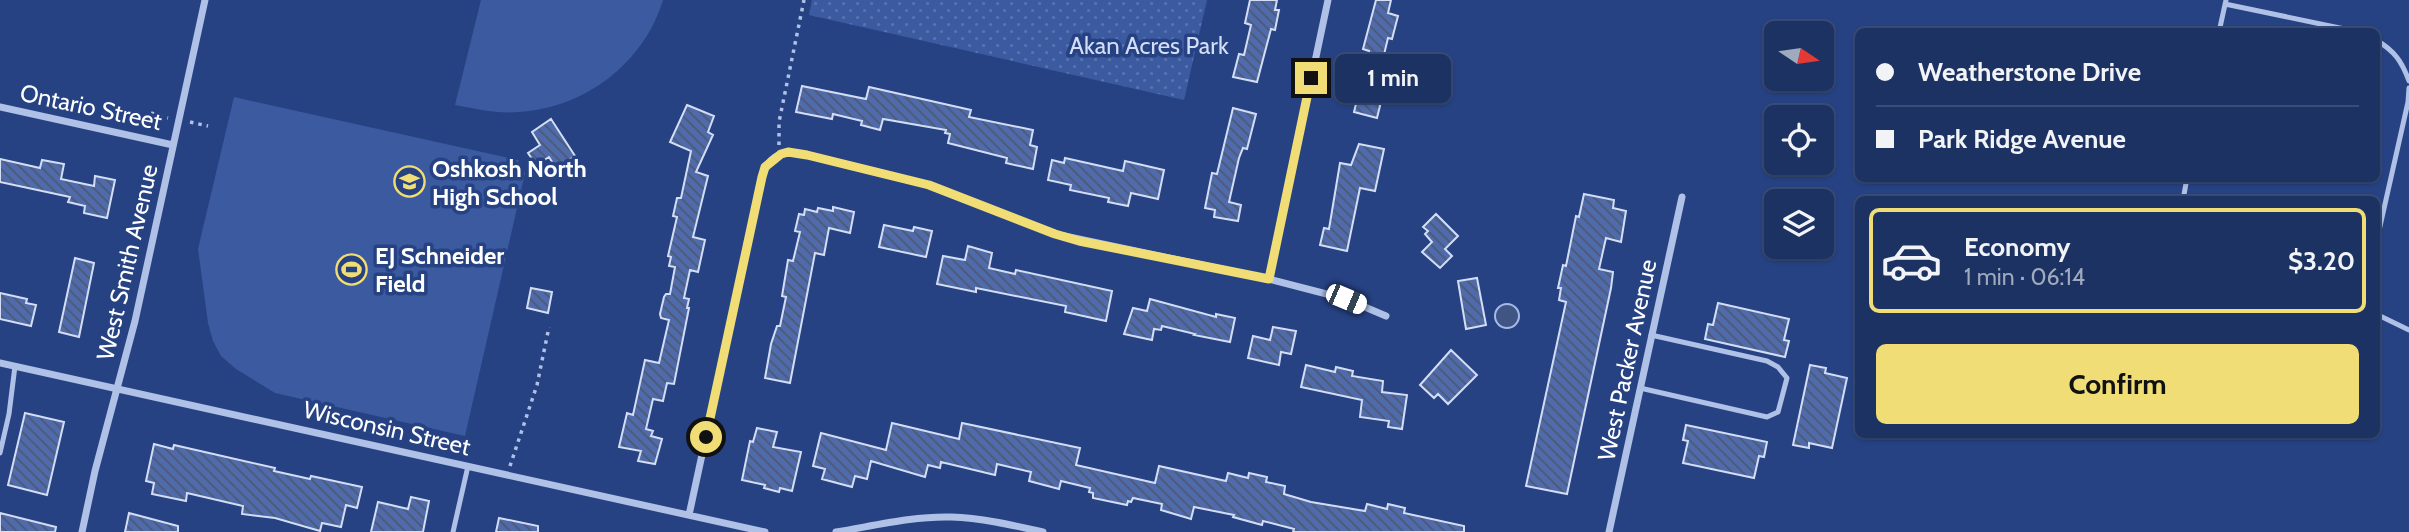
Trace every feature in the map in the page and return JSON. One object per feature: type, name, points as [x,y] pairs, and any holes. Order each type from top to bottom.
[{"type":"street","name":"West Smith Avenue","points":[[82,532],[95,471],[135,321],[205,0]]},
{"type":"street","points":[[1269,279],[1328,0]]},
{"type":"street","name":"Ontario Street","points":[[0,107],[173,145]]},
{"type":"street","points":[[690,515],[762,177],[765,167],[778,155],[788,152],[929,185],[1079,241],[1269,279],[1346,299],[1386,316]]},
{"type":"street","name":"West Packer Avenue","points":[[1609,532],[1682,197]]},
{"type":"street","name":"Wisconsin Street","points":[[0,363],[765,532]]},
{"type":"street","points":[[836,532],[949,517],[985,519],[1043,532]]},
{"type":"lane","points":[[2220,28],[2225,2],[2341,28]]},
{"type":"lane","points":[[2380,42],[2392,50],[2403,63],[2409,81]]},
{"type":"lane","points":[[2380,226],[2409,88]]},
{"type":"lane","points":[[2380,316],[2409,330]]},
{"type":"lane","points":[[1640,388],[1767,416],[1778,411],[1783,398],[1787,378],[1778,367],[1768,361],[1651,335]]},
{"type":"lane","points":[[0,453],[9,414],[15,366]]},
{"type":"lane","points":[[453,532],[468,466]]},
{"type":"path","points":[[778,155],[779,122],[804,0]]},
{"type":"path","points":[[507,475],[534,397],[549,327]]},
{"type":"green space","points":[[481,0],[663,0],[642,44],[609,78],[567,102],[543,109],[511,112],[455,105]]},
{"type":"green space","name":"Akan Acres Park","points":[[812,0],[1207,0],[1184,100],[809,15]]},
{"type":"green space","name":"EJ Schneider Field","points":[[234,97],[518,160],[525,173],[465,436],[275,393],[236,369],[221,356],[208,323],[198,249]]},
{"type":"shaded area","points":[[1507,304],[1515,308],[1519,316],[1515,324],[1507,328],[1499,324],[1495,316],[1499,308]]},
{"type":"building","points":[[1250,0],[1277,0],[1275,10],[1279,10],[1257,82],[1233,77],[1239,54],[1244,55],[1251,25],[1245,23]]},
{"type":"building","points":[[1376,0],[1391,0],[1388,13],[1398,16],[1392,39],[1388,38],[1381,67],[1389,69],[1377,118],[1354,112],[1369,51],[1363,49]]},
{"type":"building","points":[[802,86],[866,99],[869,87],[971,110],[969,117],[1033,130],[1030,145],[1037,147],[1033,169],[1006,163],[1007,158],[948,143],[950,134],[945,133],[946,130],[883,119],[880,130],[861,125],[862,121],[833,114],[832,119],[796,112]]},
{"type":"building","points":[[687,105],[714,116],[708,132],[713,135],[696,172],[708,176],[693,237],[705,240],[698,272],[690,270],[684,298],[689,299],[689,308],[674,384],[667,383],[663,401],[653,399],[646,429],[653,431],[651,436],[662,439],[655,464],[638,461],[641,451],[619,447],[627,413],[633,415],[645,360],[659,363],[669,320],[661,318],[660,314],[664,297],[670,294],[675,267],[669,266],[671,257],[668,256],[677,217],[673,216],[677,198],[681,198],[691,151],[670,142]]},
{"type":"building","points":[[1233,108],[1256,114],[1247,149],[1243,148],[1239,158],[1229,202],[1241,205],[1238,221],[1214,217],[1215,210],[1205,208],[1212,173],[1217,174]]},
{"type":"building","points":[[551,119],[575,156],[556,168],[549,157],[536,165],[528,153],[540,145],[532,132]]},
{"type":"building","points":[[1359,144],[1384,149],[1375,191],[1360,188],[1347,251],[1320,245],[1324,228],[1329,229],[1340,163],[1351,165]]},
{"type":"building","points":[[1065,158],[1123,171],[1125,161],[1164,170],[1158,199],[1131,193],[1128,206],[1108,202],[1109,198],[1070,190],[1071,185],[1048,180],[1052,160],[1064,163]]},
{"type":"building","points":[[0,159],[40,168],[42,160],[64,164],[61,179],[94,186],[95,176],[115,180],[107,218],[84,213],[85,206],[68,202],[70,197],[0,182]]},
{"type":"building","points":[[1584,194],[1614,200],[1613,208],[1626,211],[1621,242],[1606,238],[1599,269],[1613,272],[1611,288],[1567,494],[1526,486],[1566,302],[1559,300],[1561,288],[1558,288]]},
{"type":"building","points":[[833,207],[854,212],[850,233],[829,228],[824,255],[815,253],[790,383],[765,378],[771,344],[777,326],[780,326],[786,297],[782,296],[788,260],[793,261],[800,232],[795,231],[799,214],[804,215],[805,209],[817,212],[818,208],[833,211]]},
{"type":"building","points":[[1436,214],[1458,236],[1445,249],[1452,256],[1440,268],[1422,252],[1432,242],[1425,234],[1428,231],[1423,227]]},
{"type":"building","points":[[884,225],[913,231],[914,227],[932,231],[926,257],[879,247]]},
{"type":"building","points":[[968,246],[992,253],[989,268],[1015,274],[1016,270],[1112,291],[1106,321],[1065,312],[1066,306],[976,288],[976,292],[937,284],[943,256],[965,260]]},
{"type":"building","points":[[75,258],[94,263],[79,337],[59,332]]},
{"type":"building","points":[[1477,278],[1486,325],[1466,329],[1458,281]]},
{"type":"building","points":[[531,288],[552,292],[548,313],[527,308]]},
{"type":"building","points":[[0,293],[27,299],[26,303],[36,305],[31,326],[0,319]]},
{"type":"building","points":[[1150,299],[1216,317],[1216,314],[1235,318],[1230,342],[1162,326],[1161,330],[1154,329],[1152,340],[1124,334],[1133,308],[1147,311]]},
{"type":"building","points":[[1718,303],[1789,319],[1784,340],[1789,341],[1785,357],[1705,339],[1708,324],[1713,325]]},
{"type":"building","points":[[1273,327],[1296,331],[1291,354],[1281,352],[1279,365],[1248,358],[1253,336],[1270,340]]},
{"type":"building","points":[[1451,350],[1477,375],[1448,404],[1438,394],[1434,398],[1420,385]]},
{"type":"building","points":[[1306,365],[1335,372],[1336,367],[1353,371],[1352,376],[1383,381],[1382,392],[1407,395],[1402,429],[1388,427],[1389,421],[1360,417],[1362,400],[1301,387]]},
{"type":"building","points":[[1810,365],[1826,368],[1825,373],[1847,378],[1832,448],[1809,443],[1809,448],[1793,445]]},
{"type":"building","points":[[25,413],[64,422],[47,495],[8,485]]},
{"type":"building","points":[[892,423],[959,439],[962,423],[1080,448],[1076,465],[1155,483],[1159,466],[1226,481],[1228,473],[1248,478],[1249,473],[1267,477],[1266,482],[1285,486],[1284,494],[1311,502],[1365,511],[1367,504],[1387,509],[1388,504],[1405,508],[1404,513],[1464,526],[1464,532],[1293,532],[1294,529],[1263,521],[1262,525],[1233,517],[1234,515],[1194,507],[1191,519],[1161,510],[1162,504],[1133,498],[1127,505],[1093,498],[1093,493],[1089,492],[1090,488],[1061,481],[1059,489],[1029,481],[1031,472],[997,464],[995,475],[941,462],[940,468],[928,465],[925,477],[871,461],[867,479],[855,476],[852,487],[822,479],[825,469],[813,466],[821,433],[886,450]]},
{"type":"building","points":[[1686,425],[1767,442],[1764,457],[1759,456],[1754,478],[1683,463],[1688,441],[1683,440]]},
{"type":"building","points":[[757,428],[777,432],[773,447],[801,452],[792,491],[780,488],[779,492],[764,488],[765,485],[742,480],[750,441],[753,442]]},
{"type":"building","points":[[154,444],[173,449],[174,445],[275,468],[274,471],[362,487],[357,508],[346,505],[341,527],[322,523],[320,531],[275,518],[242,514],[243,506],[187,493],[186,501],[152,494],[154,483],[146,481]]},
{"type":"building","points":[[411,497],[429,501],[423,532],[371,532],[378,502],[408,509]]},
{"type":"building","points":[[0,513],[56,527],[55,532],[0,532]]},
{"type":"building","points":[[129,513],[178,526],[178,532],[125,532]]},
{"type":"building","points":[[499,518],[538,526],[538,532],[496,532]]},
{"type":"place","name":"Oshkosh North High School","points":[[409,182]]},
{"type":"place","name":"EJ Schneider Field","points":[[352,269]]},
{"type":"route","points":[[706,437],[762,177],[765,167],[781,154],[788,152],[807,155],[929,185],[1079,241],[1269,279],[1311,78]]}]
